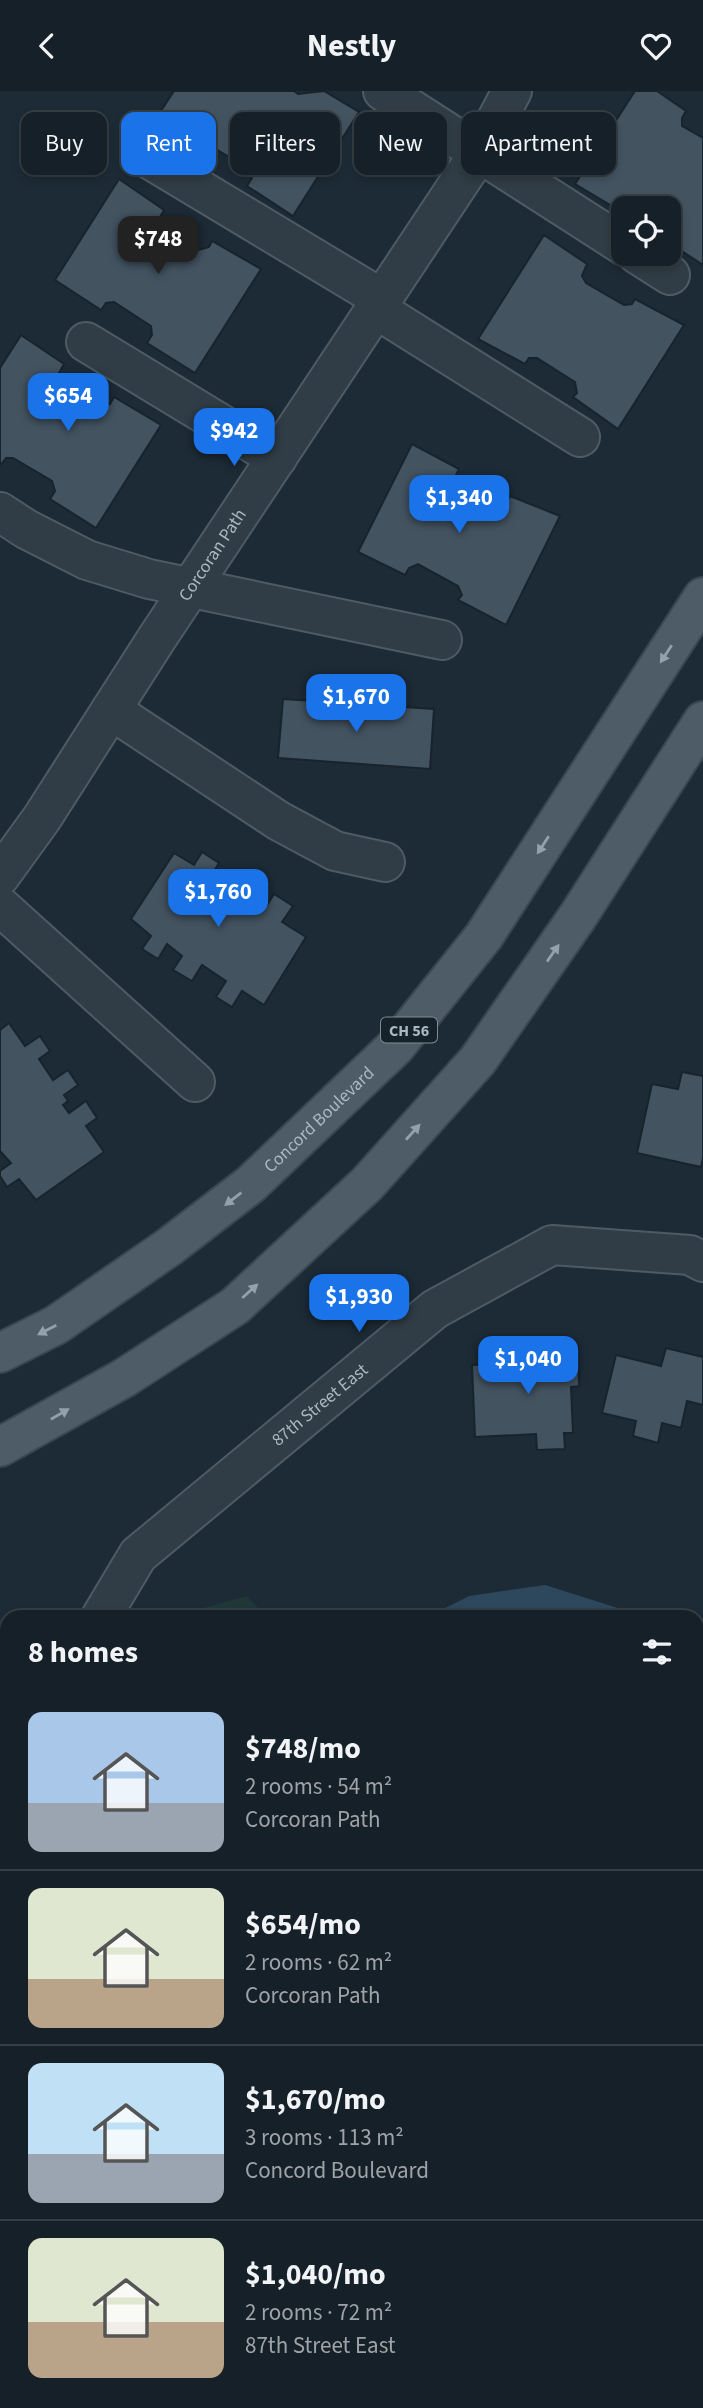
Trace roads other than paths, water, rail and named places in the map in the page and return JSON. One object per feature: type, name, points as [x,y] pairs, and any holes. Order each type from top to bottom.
[{"type":"main road","name":"Concord Boulevard","points":[[0,1353],[56,1325],[169,1247],[251,1184],[396,1046],[484,936],[703,597]]},
{"type":"main road","points":[[0,1447],[124,1378],[234,1305],[367,1184],[478,1060],[578,916],[703,721]]},
{"type":"street","points":[[383,91],[461,141]]},
{"type":"street","name":"Corcoran Path","points":[[501,112],[512,91]]},
{"type":"street","points":[[175,175],[379,304],[580,437]]},
{"type":"street","name":"Corcoran Path","points":[[0,876],[42,818],[191,587],[464,175]]},
{"type":"street","points":[[513,175],[611,237]]},
{"type":"street","points":[[656,266],[670,275]]},
{"type":"street","points":[[86,342],[276,458]]},
{"type":"street","points":[[0,512],[26,529],[87,560],[149,579],[443,641]]},
{"type":"street","points":[[111,710],[279,821],[335,851],[384,862]]},
{"type":"street","points":[[0,906],[195,1082]]},
{"type":"street","name":"87th Street East","points":[[105,1610],[138,1555],[435,1309],[552,1245],[690,1255],[703,1262]]},
{"type":"water","points":[[545,1585],[624,1610],[442,1610],[469,1596]]}]
